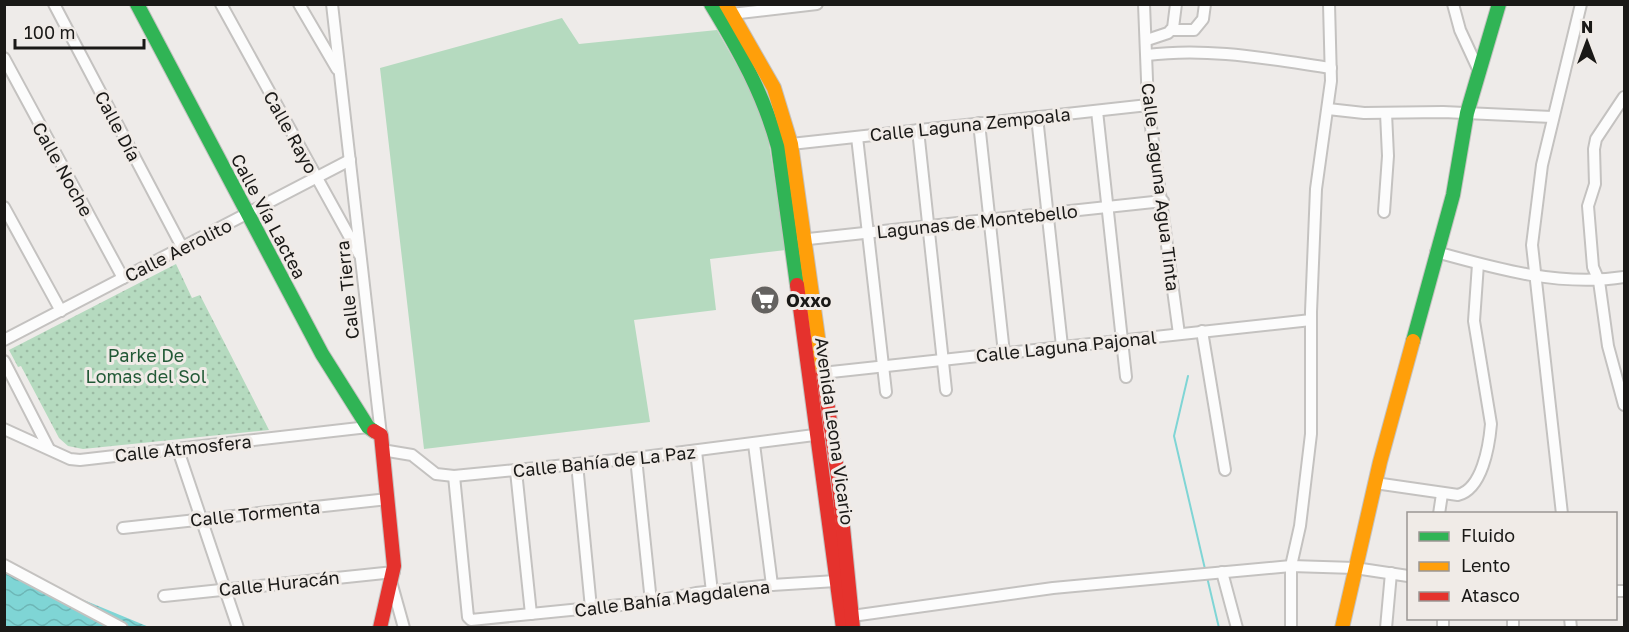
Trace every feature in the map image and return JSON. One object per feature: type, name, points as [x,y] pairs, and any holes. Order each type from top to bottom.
[{"type":"street","name":"Calle Día","points":[[54,4],[182,247]]},
{"type":"street","name":"Calle Vía Lactea","points":[[137,4],[322,354],[368,427],[381,435]]},
{"type":"street","name":"Calle Rayo","points":[[221,4],[362,259]]},
{"type":"street","points":[[299,4],[340,72]]},
{"type":"street","name":"Calle Tierra","points":[[332,4],[388,499],[393,578]]},
{"type":"street","name":"Avenida Leona Vicario","points":[[711,4],[744,57],[766,103],[798,241],[822,373],[836,581],[843,627]]},
{"type":"street","points":[[728,9],[817,4]]},
{"type":"street","name":"Calle Laguna Agua Tinta","points":[[1144,4],[1148,105],[1163,201],[1179,334]]},
{"type":"street","points":[[1171,30],[1176,20],[1176,4]]},
{"type":"street","points":[[1147,40],[1171,30],[1194,30],[1203,19],[1204,4]]},
{"type":"street","points":[[1291,627],[1291,566],[1300,526],[1311,434],[1311,320],[1316,189],[1328,109],[1331,68],[1329,4]]},
{"type":"street","points":[[1453,4],[1460,30],[1479,71]]},
{"type":"street","points":[[1342,627],[1375,483],[1403,387],[1436,252],[1453,195],[1467,113],[1499,4]]},
{"type":"street","points":[[1562,512],[1532,245],[1552,117],[1581,4]]},
{"type":"street","name":"Avenida Leona Vicario","points":[[728,9],[774,88],[791,144],[798,241],[852,622]]},
{"type":"street","points":[[1147,55],[1178,51],[1214,52],[1331,68]]},
{"type":"street","name":"Calle Noche","points":[[4,58],[123,278]]},
{"type":"street","points":[[1623,102],[1596,139],[1595,184],[1588,206],[1593,267],[1599,281],[1608,346],[1624,405]]},
{"type":"street","name":"Calle Laguna Zempoala","points":[[791,144],[1148,105]]},
{"type":"street","points":[[1328,109],[1552,117]]},
{"type":"street","points":[[1097,111],[1126,377]]},
{"type":"street","points":[[1384,212],[1388,156],[1386,112]]},
{"type":"street","points":[[1037,117],[1062,346]]},
{"type":"street","points":[[979,123],[1004,353]]},
{"type":"street","points":[[918,130],[946,390]]},
{"type":"street","points":[[857,137],[886,392]]},
{"type":"street","name":"Calle Aerolito","points":[[4,340],[350,160]]},
{"type":"street","name":"Lagunas de Montebello","points":[[798,241],[1163,201]]},
{"type":"street","points":[[4,207],[61,311]]},
{"type":"street","points":[[1436,252],[1534,276],[1599,281],[1624,277]]},
{"type":"street","points":[[1375,483],[1442,494],[1467,493],[1475,483],[1490,441],[1491,424],[1474,321],[1478,264]]},
{"type":"street","name":"Calle Laguna Pajonal","points":[[822,373],[1311,320]]},
{"type":"street","points":[[1202,331],[1225,470]]},
{"type":"street","points":[[4,361],[48,447]]},
{"type":"street","name":"Calle Atmosfera","points":[[4,429],[48,447],[70,459],[80,460],[368,427]]},
{"type":"street","name":"Calle Bahía de La Paz","points":[[382,450],[412,454],[436,474],[454,476],[636,458],[825,434]]},
{"type":"street","points":[[754,444],[772,585]]},
{"type":"street","points":[[178,450],[203,518],[238,627]]},
{"type":"street","points":[[696,451],[712,592]]},
{"type":"street","points":[[636,458],[651,602]]},
{"type":"street","points":[[577,464],[591,608]]},
{"type":"street","points":[[516,471],[531,614]]},
{"type":"street","name":"Calle Bahía Magdalena","points":[[454,476],[468,616],[471,620],[651,602],[772,585],[836,581]]},
{"type":"street","points":[[1438,512],[1442,494]]},
{"type":"street","name":"Calle Tormenta","points":[[123,528],[388,499]]},
{"type":"street","points":[[4,565],[122,627]]},
{"type":"street","points":[[852,622],[1041,590],[1291,566],[1355,568],[1407,576]]},
{"type":"street","points":[[1222,572],[1238,627]]},
{"type":"street","points":[[1386,627],[1391,573]]},
{"type":"street","points":[[380,627],[393,578]]},
{"type":"street","points":[[393,578],[405,627]]},
{"type":"street","name":"Calle Huracán","points":[[164,596],[226,589],[393,578]]},
{"type":"green space","points":[[562,18],[579,44],[717,30],[755,97],[768,137],[786,250],[710,259],[716,310],[634,320],[650,422],[424,449],[380,68]]},
{"type":"green space","name":"Parke De Lomas del Sol","points":[[176,264],[192,298],[200,295],[269,430],[83,449],[68,446],[59,438],[21,366],[18,367],[9,350]]},
{"type":"water","points":[[4,567],[149,627],[5,627]]},
{"type":"waterway","points":[[1188,376],[1174,436],[1205,569]]},
{"type":"waterway","points":[[1207,577],[1219,628]]},
{"type":"traffic: fast","points":[[137,4],[322,354],[368,427],[374,431]]},
{"type":"traffic: fast","points":[[711,4],[750,73],[766,109],[778,147],[797,285]]},
{"type":"traffic: fast","points":[[1413,341],[1453,195],[1467,113],[1499,4]]},
{"type":"traffic: slow","points":[[726,4],[774,88],[791,144],[823,373]]},
{"type":"traffic: slow","points":[[1342,628],[1380,462],[1413,341]]},
{"type":"traffic: jam","points":[[797,285],[843,628]]},
{"type":"traffic: jam","points":[[823,373],[838,477],[853,628]]},
{"type":"traffic: jam","points":[[374,431],[381,435],[394,566],[380,628]]},
{"type":"place","name":"Oxxo","points":[[765,300]]}]
